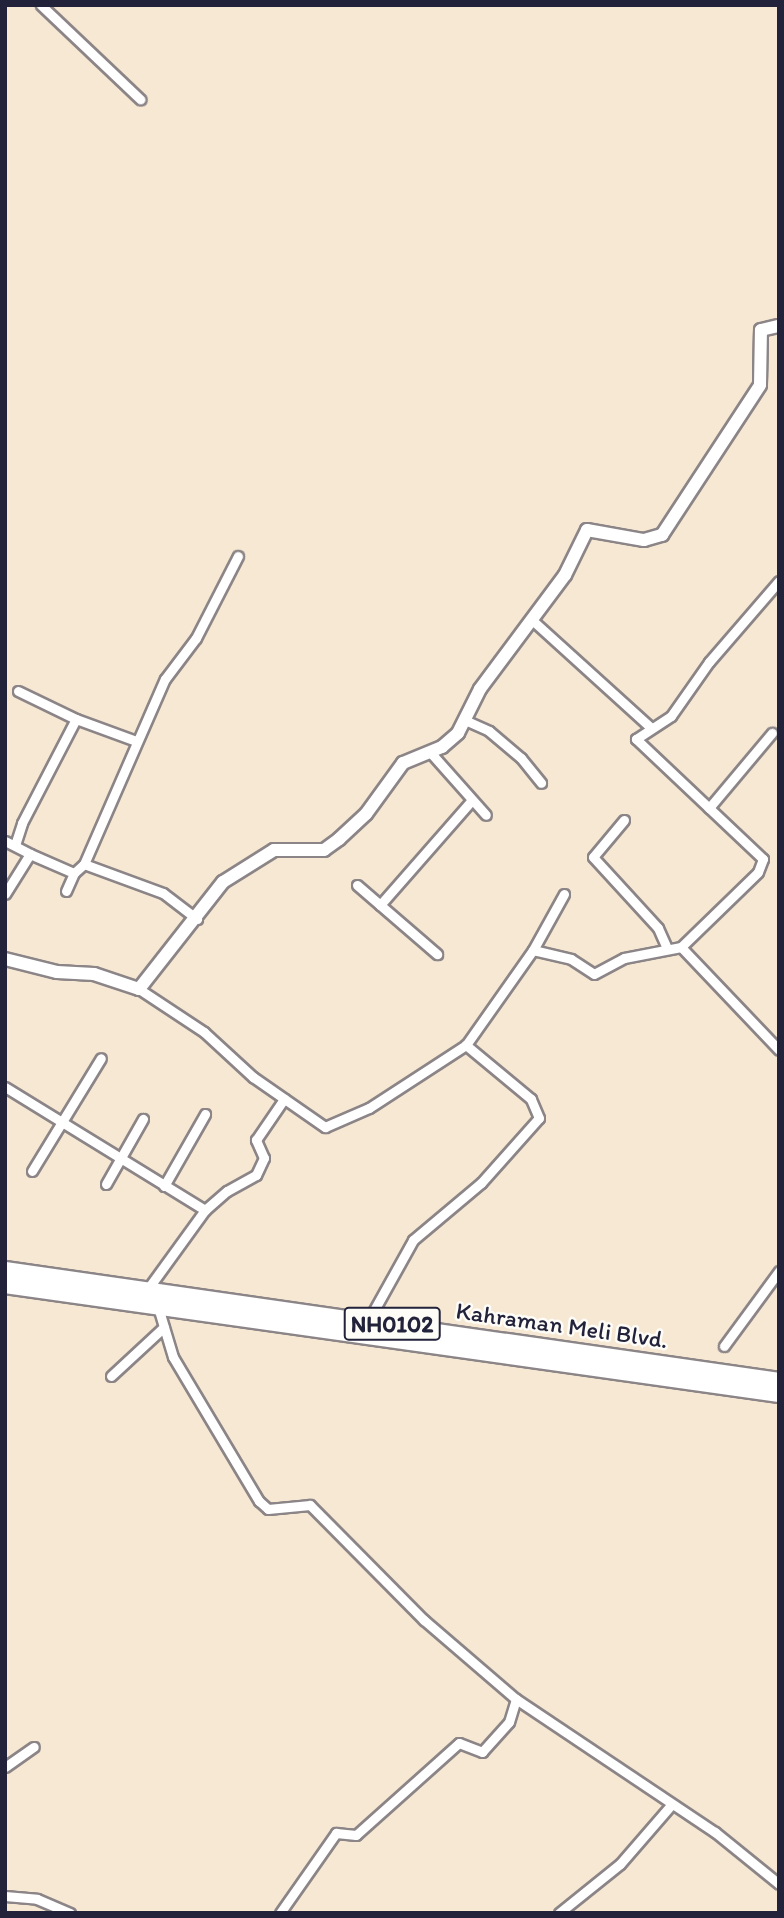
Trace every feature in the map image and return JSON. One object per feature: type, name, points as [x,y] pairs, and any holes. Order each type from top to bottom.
[{"type":"highway","name":"Kahraman Meli Blvd.","points":[[5,1270],[779,1381]]},
{"type":"highway","name":"Kahraman Meli Blvd.","points":[[5,1285],[779,1394]]},
{"type":"street","points":[[41,5],[140,99]]},
{"type":"street","points":[[139,989],[197,919],[223,882],[274,850],[324,850],[366,814],[403,763],[442,747],[467,721],[480,689],[565,575],[587,530],[644,540],[662,535],[761,385],[761,330],[779,326]]},
{"type":"street","points":[[66,891],[74,873],[84,864],[164,678],[196,638],[238,556]]},
{"type":"street","points":[[533,950],[571,959],[594,974],[624,958],[681,947],[762,863],[636,739],[650,726],[671,716],[709,662],[779,580]]},
{"type":"street","points":[[531,619],[650,726]]},
{"type":"street","points":[[18,691],[76,719],[136,741]]},
{"type":"street","points":[[74,873],[10,843],[76,719]]},
{"type":"street","points":[[467,721],[489,730],[521,758],[541,783]]},
{"type":"street","points":[[709,808],[772,733]]},
{"type":"street","points":[[430,752],[486,815]]},
{"type":"street","points":[[380,905],[471,801]]},
{"type":"street","points":[[624,820],[593,857],[658,928],[667,948]]},
{"type":"street","points":[[5,894],[30,854]]},
{"type":"street","points":[[84,864],[163,893],[197,919]]},
{"type":"street","points":[[357,885],[437,954]]},
{"type":"street","points":[[5,959],[57,972],[94,974],[139,989],[204,1032],[284,1099],[325,1127],[369,1108],[466,1045],[533,950],[564,894]]},
{"type":"street","points":[[681,947],[779,1050]]},
{"type":"street","points":[[368,1321],[413,1240],[481,1183],[539,1118],[531,1099],[466,1045]]},
{"type":"street","points":[[32,1171],[60,1121],[101,1058]]},
{"type":"street","points":[[5,1087],[205,1210]]},
{"type":"street","points":[[147,1290],[205,1210],[227,1191],[256,1175],[264,1158],[256,1140],[284,1099]]},
{"type":"street","points":[[164,1186],[205,1114]]},
{"type":"street","points":[[106,1184],[143,1119]]},
{"type":"street","points":[[724,1346],[779,1271]]},
{"type":"street","points":[[158,1307],[173,1357],[259,1501],[268,1509],[310,1506],[424,1619],[516,1699],[672,1804],[779,1884]]},
{"type":"street","points":[[111,1376],[164,1327]]},
{"type":"street","points":[[279,1913],[337,1833],[356,1835],[459,1743],[482,1752],[509,1721],[516,1699]]},
{"type":"street","points":[[5,1767],[34,1747]]},
{"type":"street","points":[[559,1913],[620,1864],[672,1804]]},
{"type":"street","points":[[5,1896],[37,1899],[70,1913]]}]
